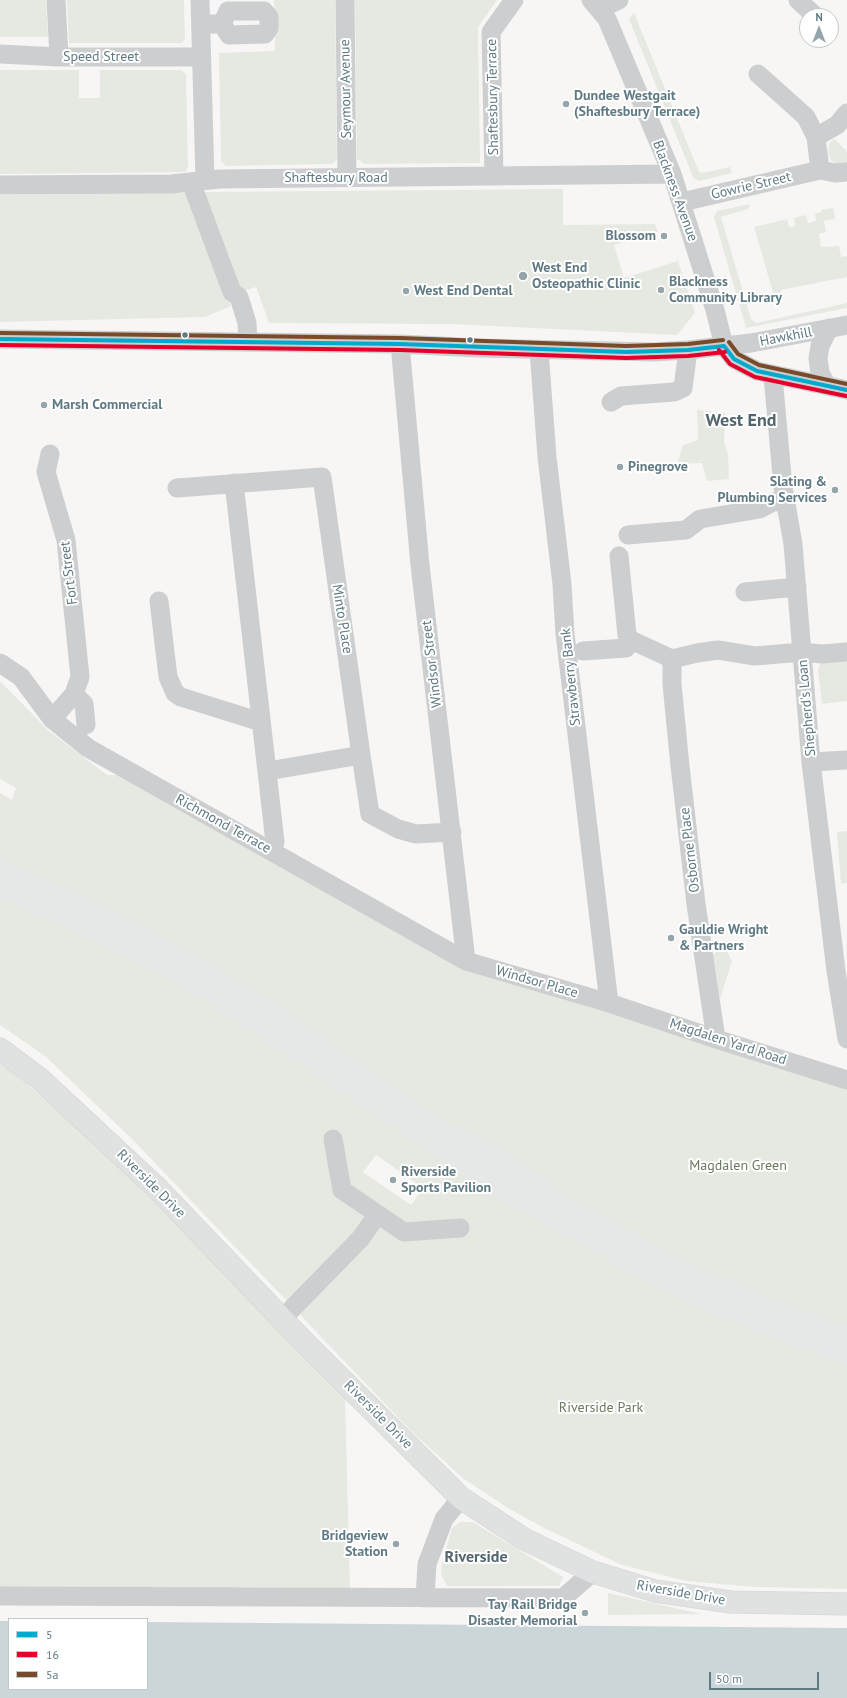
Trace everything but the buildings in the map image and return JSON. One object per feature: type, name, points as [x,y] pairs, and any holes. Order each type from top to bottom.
[{"type":"main road","name":"Riverside Drive","points":[[0,1049],[40,1079],[116,1148],[157,1188],[282,1319],[461,1498],[524,1539],[592,1572],[655,1591],[731,1602],[847,1604]]},
{"type":"street","points":[[56,0],[59,57]]},
{"type":"street","points":[[200,0],[201,57],[198,181],[215,250],[232,292],[239,297],[247,323],[248,342]]},
{"type":"street","name":"Seymour Avenue","points":[[345,0],[347,178]]},
{"type":"street","name":"Shaftesbury Terrace","points":[[494,176],[491,32],[514,0]]},
{"type":"street","points":[[595,4],[619,0]]},
{"type":"street","name":"Blackness Avenue","points":[[595,4],[607,19],[672,174],[715,310],[724,346]]},
{"type":"street","points":[[200,24],[222,24]]},
{"type":"street","name":"Speed Street","points":[[0,54],[59,57],[201,57]]},
{"type":"street","points":[[770,78],[806,116],[816,137],[820,170]]},
{"type":"street","points":[[816,137],[837,125],[847,113]]},
{"type":"street","name":"Gowrie Street","points":[[682,202],[820,170],[836,173],[847,172]]},
{"type":"street","name":"Shaftesbury Road","points":[[0,185],[171,184],[198,181],[347,178],[672,174]]},
{"type":"street","points":[[827,386],[820,373],[818,358],[820,346],[838,327]]},
{"type":"street","name":"Hawkhill","points":[[0,339],[400,344],[539,350],[654,352],[688,350],[757,342],[838,327]]},
{"type":"street","name":"Windsor Street","points":[[400,344],[420,565],[466,961]]},
{"type":"street","points":[[724,346],[734,359],[745,366],[772,376],[847,390]]},
{"type":"street","name":"Strawberry Bank","points":[[539,350],[546,450],[562,584],[565,634],[609,1003]]},
{"type":"street","points":[[611,402],[621,396],[674,392],[682,388],[688,350]]},
{"type":"street","name":"Shepherd's Loan","points":[[772,376],[783,487],[787,501],[797,587],[811,762],[836,971],[847,1039]]},
{"type":"street","name":"Fort Street","points":[[50,454],[46,472],[66,540],[80,677],[74,694],[52,719]]},
{"type":"street","name":"Minto Place","points":[[177,488],[322,477],[361,755]]},
{"type":"street","points":[[234,483],[276,842],[271,851]]},
{"type":"street","points":[[628,535],[686,530],[700,519],[760,509],[773,502],[787,501]]},
{"type":"street","points":[[619,556],[626,629],[631,640],[672,659],[697,652],[718,650],[755,656],[802,652],[822,654],[847,652]]},
{"type":"street","points":[[744,592],[797,587]]},
{"type":"street","points":[[160,601],[168,677],[175,693],[181,698],[261,722]]},
{"type":"street","points":[[583,651],[626,648],[631,640]]},
{"type":"street","name":"Osborne Place","points":[[672,659],[672,684],[679,759],[696,904],[716,1039]]},
{"type":"street","name":"Richmond Terrace","points":[[0,663],[21,677],[52,719],[88,748],[466,961]]},
{"type":"street","points":[[74,694],[84,704],[86,725]]},
{"type":"street","points":[[268,771],[361,755],[370,814],[398,829],[416,834],[452,832]]},
{"type":"street","points":[[811,762],[847,760]]},
{"type":"street","name":"Windsor Place","points":[[466,961],[609,1003]]},
{"type":"street","name":"Magdalen Yard Road","points":[[609,1003],[716,1039],[847,1080]]},
{"type":"street","points":[[333,1139],[342,1190],[377,1215],[404,1232],[460,1228]]},
{"type":"street","points":[[282,1319],[361,1238],[377,1215]]},
{"type":"street","points":[[425,1598],[425,1579],[430,1557],[444,1518],[461,1498]]},
{"type":"street","points":[[0,1596],[563,1598],[592,1572]]},
{"type":"shaded area","points":[[0,857],[143,925],[265,996],[451,1126],[478,1135],[544,1176],[570,1199],[697,1266],[793,1307],[847,1326],[847,1365],[761,1334],[695,1306],[642,1279],[504,1202],[198,996],[126,956],[0,898]]},
{"type":"shaded area","points":[[0,1621],[8,1621],[8,1690],[148,1690],[148,1622],[847,1628],[847,1698],[0,1698]]},
{"type":"green space","points":[[0,0],[46,0],[48,37],[0,37]]},
{"type":"green space","points":[[67,0],[184,0],[185,39],[182,43],[69,43]]},
{"type":"green space","points":[[274,0],[335,0],[337,160],[331,164],[226,166],[221,161],[219,53],[275,51]]},
{"type":"green space","points":[[355,0],[497,0],[478,27],[480,163],[364,164],[357,159]]},
{"type":"green space","points":[[634,13],[699,172],[702,173],[730,167],[732,173],[700,181],[694,179],[629,19]]},
{"type":"green space","points":[[0,70],[79,70],[79,98],[100,98],[100,70],[181,70],[186,74],[188,167],[185,172],[0,174]]},
{"type":"green space","points":[[835,139],[847,152],[847,164],[837,165],[831,160],[828,153],[829,145],[830,142]]},
{"type":"green space","points":[[563,189],[563,225],[655,224],[658,232],[614,245],[624,278],[678,261],[695,313],[677,335],[451,324],[269,323],[256,287],[238,293],[201,192]]},
{"type":"green space","points":[[189,193],[231,306],[205,317],[0,322],[0,195]]},
{"type":"green space","points":[[750,204],[748,209],[721,217],[751,319],[756,323],[847,303],[847,308],[746,328],[714,217],[717,211]]},
{"type":"green space","points":[[833,208],[835,219],[824,221],[826,232],[819,234],[821,247],[839,246],[841,257],[847,256],[847,277],[781,290],[781,295],[774,296],[754,227],[787,219],[789,227],[795,226],[794,218],[806,215],[808,223],[816,221],[815,214],[821,212],[821,210]]},
{"type":"green space","points":[[697,410],[725,413],[724,442],[728,454],[729,479],[707,481],[702,463],[677,464],[683,445],[698,440]]},
{"type":"green space","points":[[847,661],[847,701],[822,704],[818,671],[820,663]]},
{"type":"green space","name":"Magdalen Green","points":[[0,681],[48,730],[107,775],[128,775],[461,962],[847,1089],[847,1326],[793,1307],[697,1266],[570,1199],[544,1176],[478,1135],[451,1126],[265,996],[143,925],[0,857],[0,793],[12,800],[16,788],[0,779]]},
{"type":"green space","points":[[847,831],[847,883],[841,884],[837,832]]},
{"type":"green space","name":"Riverside Park","points":[[0,898],[126,956],[198,996],[504,1202],[642,1279],[695,1306],[761,1334],[847,1365],[847,1589],[754,1587],[686,1581],[622,1565],[544,1528],[508,1508],[464,1479],[411,1431],[133,1140],[45,1056],[0,1025]],"holes":[[[376,1155],[423,1188],[411,1205],[363,1172]]]},
{"type":"green space","points":[[724,944],[732,961],[720,999],[713,955]]},
{"type":"green space","points":[[0,1061],[81,1130],[135,1180],[316,1365],[345,1398],[350,1588],[238,1587],[228,1591],[0,1589]]},
{"type":"green space","points":[[460,1522],[473,1522],[563,1577],[559,1586],[447,1586],[441,1574],[442,1563],[452,1528]]},
{"type":"green space","points":[[608,1593],[702,1614],[608,1615]]},
{"type":"transit line","name":"5a","points":[[0,333],[400,338],[626,346],[688,344],[723,340]]},
{"type":"transit line","name":"5","points":[[0,339],[400,344],[626,352],[688,350],[724,346]]},
{"type":"transit line","name":"5a","points":[[729,342],[738,354],[759,365],[847,384]]},
{"type":"transit line","name":"16","points":[[0,345],[400,350],[626,358],[688,356],[725,352]]},
{"type":"transit line","name":"5","points":[[724,346],[734,359],[757,371],[847,390]]},
{"type":"transit line","name":"16","points":[[719,350],[730,364],[755,377],[846,396]]},
{"type":"place","name":"Dundee Westgait (Shaftesbury Terrace)","points":[[566,104]]},
{"type":"place","name":"Blossom","points":[[664,236]]},
{"type":"place","name":"West End Osteopathic Clinic","points":[[523,276]]},
{"type":"place","name":"Blackness Community Library","points":[[661,290]]},
{"type":"place","name":"West End Dental","points":[[406,291]]},
{"type":"place","name":"Marsh Commercial","points":[[44,405]]},
{"type":"place","name":"Pinegrove","points":[[620,467]]},
{"type":"place","name":"Slating & Plumbing Services","points":[[835,490]]},
{"type":"place","name":"Gauldie Wright & Partners","points":[[671,938]]},
{"type":"place","name":"Riverside Sports Pavilion","points":[[393,1180]]},
{"type":"place","name":"Bridgeview Station","points":[[396,1544]]},
{"type":"place","name":"Tay Rail Bridge Disaster Memorial","points":[[585,1613]]},
{"type":"district","name":"West End","points":[[741,421]]},
{"type":"district","name":"Riverside","points":[[476,1557]]}]
